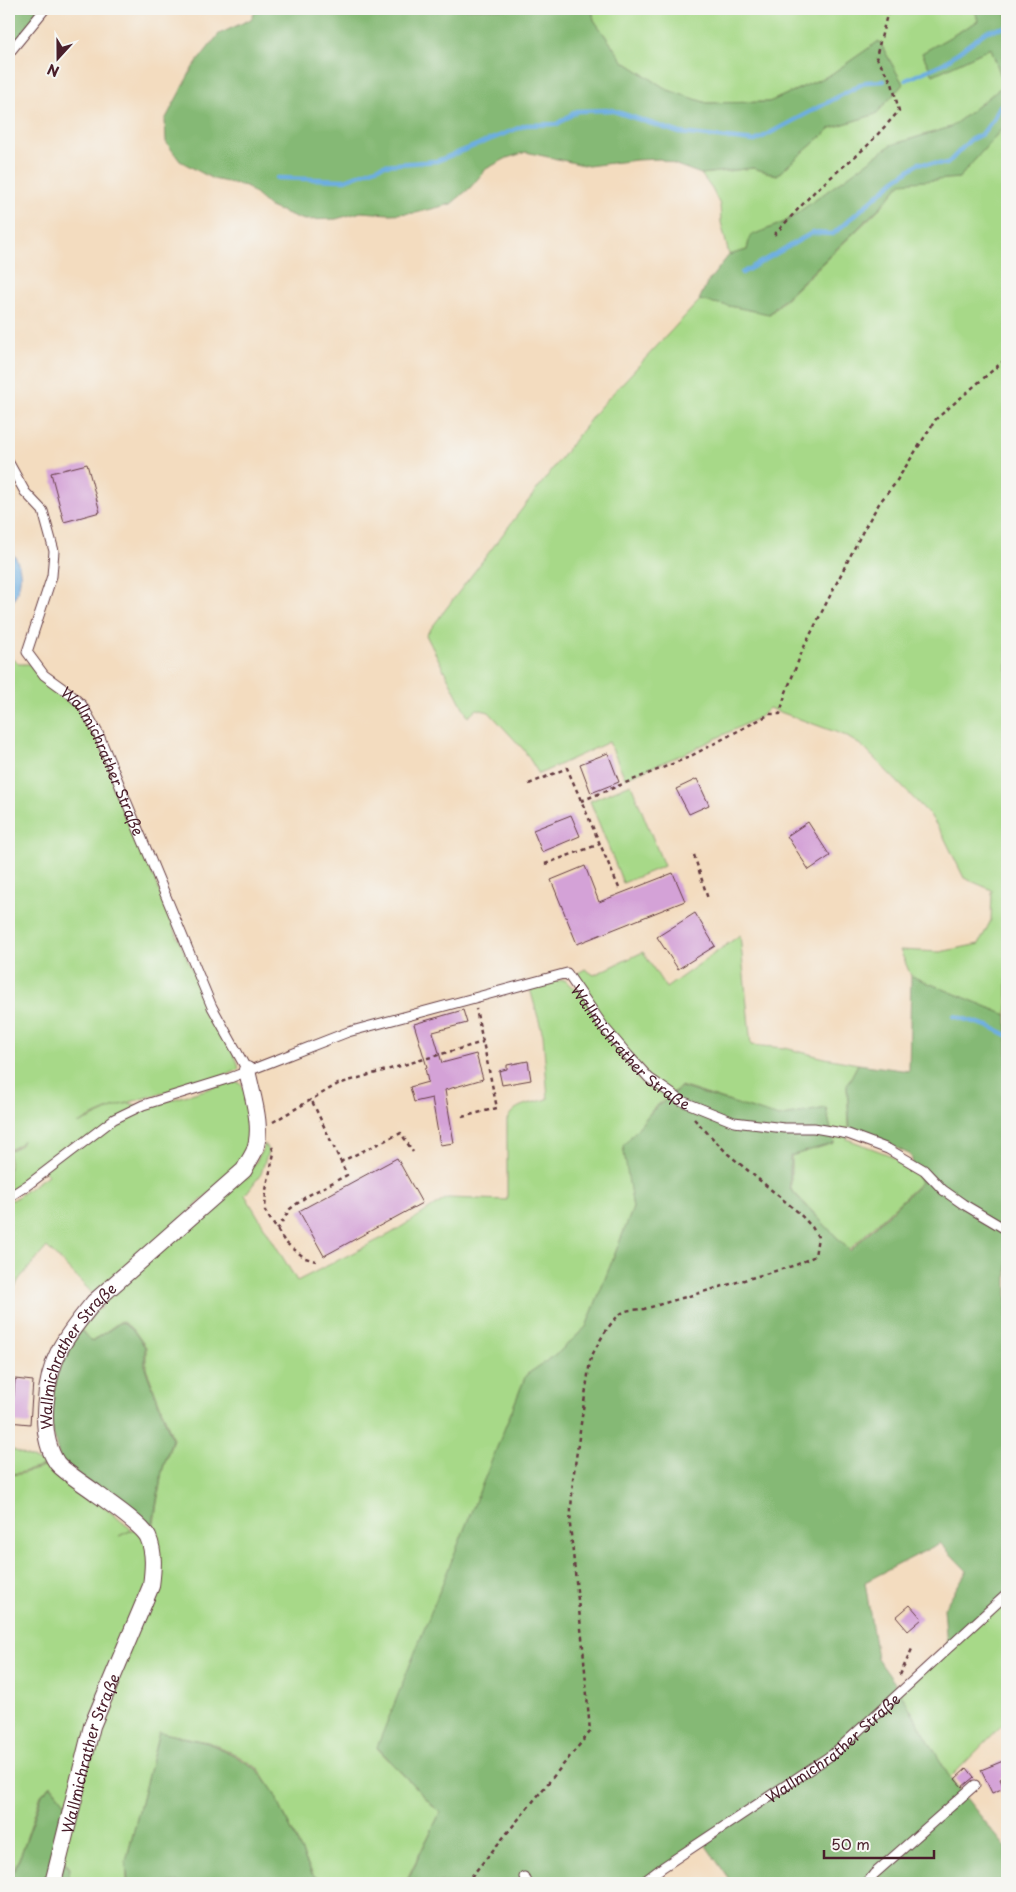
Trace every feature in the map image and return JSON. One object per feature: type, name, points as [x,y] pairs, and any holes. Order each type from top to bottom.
[{"type":"street","name":"Wallmichrather Straße","points":[[53,1883],[92,1726],[151,1586],[154,1562],[148,1536],[123,1512],[57,1463],[47,1440],[45,1413],[50,1376],[60,1349],[94,1302],[244,1170],[254,1151],[258,1131],[247,1070]]},
{"type":"lane","points":[[9,53],[46,9]]},
{"type":"lane","name":"Wallmichrather Straße","points":[[9,463],[25,492],[43,511],[54,551],[52,576],[27,652],[44,675],[70,692],[82,705],[98,733],[212,1007],[247,1070]]},
{"type":"lane","name":"Wallmichrather Straße","points":[[9,1197],[114,1119],[143,1105],[230,1078],[348,1032],[567,973],[604,1027],[628,1054],[650,1078],[682,1101],[734,1122],[784,1128],[823,1129],[848,1134],[888,1149],[924,1170],[943,1190],[963,1204],[1007,1230]]},
{"type":"lane","name":"Wallmichrather Straße","points":[[642,1883],[663,1867],[833,1754],[1007,1594]]},
{"type":"lane","points":[[867,1883],[874,1874],[975,1785]]},
{"type":"path","points":[[774,235],[815,191],[867,146],[899,111],[892,83],[876,57],[887,16],[894,9]]},
{"type":"path","points":[[581,801],[687,758],[770,714],[780,714],[785,695],[803,649],[880,502],[894,485],[936,419],[1007,358]]},
{"type":"path","points":[[529,784],[567,768],[619,888]]},
{"type":"path","points":[[545,864],[600,844]]},
{"type":"path","points":[[694,855],[708,899]]},
{"type":"path","points":[[462,1117],[497,1108],[473,998]]},
{"type":"path","points":[[258,1131],[311,1099],[346,1082],[483,1042]]},
{"type":"path","points":[[277,1230],[290,1209],[307,1196],[346,1176],[311,1099]]},
{"type":"path","points":[[466,1883],[590,1732],[584,1647],[570,1525],[573,1479],[593,1350],[612,1322],[624,1312],[644,1309],[796,1265],[814,1256],[818,1237],[812,1227],[798,1212],[728,1154],[693,1118],[682,1101]]},
{"type":"path","points":[[340,1162],[401,1134],[413,1152]]},
{"type":"path","points":[[271,1144],[274,1153],[266,1190],[265,1211],[285,1242],[305,1258],[316,1261]]},
{"type":"green space","points":[[9,9],[42,9],[9,48]]},
{"type":"green space","points":[[257,9],[592,9],[594,20],[623,61],[668,90],[707,103],[769,102],[830,75],[879,41],[903,84],[876,114],[831,128],[777,175],[753,168],[701,174],[660,159],[588,166],[526,152],[507,158],[486,169],[470,188],[451,204],[416,213],[361,212],[336,219],[304,220],[270,207],[246,186],[213,179],[180,161],[166,142],[165,120],[193,67],[219,34],[251,19]]},
{"type":"green space","points":[[592,9],[975,9],[978,21],[922,53],[933,75],[991,48],[1004,85],[951,127],[891,145],[785,222],[750,236],[747,250],[729,255],[721,222],[720,205],[712,189],[701,174],[753,168],[777,175],[831,128],[876,114],[903,84],[879,41],[830,75],[769,102],[707,103],[668,90],[623,61],[594,20]]},
{"type":"green space","points":[[975,9],[1007,9],[1007,123],[959,178],[901,183],[881,206],[769,314],[699,300],[707,283],[729,255],[747,250],[750,236],[785,222],[891,145],[951,127],[1004,85],[991,48],[933,75],[922,53],[978,21]]},
{"type":"green space","points":[[1007,123],[1007,1015],[911,976],[900,950],[940,952],[979,944],[991,920],[992,890],[964,878],[944,837],[930,815],[862,746],[844,735],[769,708],[760,717],[686,753],[625,778],[609,742],[539,774],[524,750],[489,712],[477,709],[468,717],[426,635],[599,408],[700,300],[770,314],[881,207],[902,182],[959,178]]},
{"type":"green space","points":[[9,657],[19,664],[29,664],[42,677],[64,693],[79,708],[98,740],[179,940],[209,1008],[237,1061],[239,1069],[229,1074],[124,1104],[130,1103],[144,1108],[231,1082],[240,1083],[246,1095],[250,1113],[250,1139],[245,1156],[239,1167],[94,1295],[47,1247],[20,1278],[9,1297],[9,1199],[13,1200],[48,1175],[43,1170],[27,1183],[9,1191],[9,1151],[21,1145],[23,1140],[20,1144],[9,1150]]},
{"type":"green space","points":[[631,784],[664,866],[623,883],[590,801]]},
{"type":"green space","points":[[740,935],[751,1045],[785,1048],[858,1064],[847,1085],[849,1129],[847,1139],[887,1154],[913,1170],[921,1182],[849,1250],[791,1189],[791,1156],[834,1143],[826,1108],[778,1117],[681,1086],[653,1109],[624,1146],[633,1208],[586,1327],[557,1354],[526,1375],[377,1748],[440,1813],[405,1883],[324,1883],[313,1875],[273,1791],[259,1769],[235,1754],[208,1742],[159,1732],[126,1861],[127,1883],[67,1883],[70,1868],[55,1850],[66,1804],[51,1785],[41,1795],[22,1851],[9,1881],[9,1475],[20,1474],[47,1466],[91,1496],[132,1530],[119,1536],[143,1525],[154,1523],[162,1472],[173,1439],[146,1368],[146,1347],[133,1329],[121,1321],[91,1342],[80,1328],[90,1313],[102,1308],[101,1301],[256,1162],[265,1144],[268,1151],[261,1174],[245,1195],[297,1281],[390,1234],[447,1198],[507,1200],[507,1120],[510,1114],[519,1107],[548,1099],[543,1035],[530,989],[555,981],[565,980],[574,989],[585,989],[575,975],[585,969],[594,975],[643,952],[666,988]]},
{"type":"green space","points":[[911,976],[1007,1015],[1007,1598],[947,1647],[944,1608],[967,1571],[940,1543],[865,1582],[877,1658],[897,1686],[950,1778],[1007,1849],[1007,1883],[732,1883],[704,1843],[645,1883],[406,1883],[440,1813],[377,1747],[526,1375],[557,1354],[586,1327],[633,1208],[623,1146],[653,1110],[681,1087],[779,1117],[826,1108],[834,1143],[790,1156],[790,1189],[850,1251],[921,1183],[914,1170],[911,1155],[850,1129],[847,1085],[858,1064],[909,1071]]},
{"type":"green space","points":[[121,1322],[133,1330],[145,1347],[145,1368],[172,1439],[162,1471],[153,1523],[143,1525],[60,1460],[50,1415],[51,1399],[56,1378],[68,1348],[79,1329],[92,1342]]},
{"type":"green space","points":[[9,1448],[47,1465],[9,1474]]},
{"type":"green space","points":[[1007,1598],[1007,1720],[950,1778],[900,1692]]},
{"type":"green space","points":[[159,1732],[208,1743],[234,1755],[258,1770],[273,1791],[312,1874],[324,1883],[128,1883],[126,1862]]},
{"type":"green space","points":[[51,1786],[66,1804],[54,1850],[70,1869],[67,1883],[9,1883],[42,1795]]},
{"type":"water","points":[[9,553],[14,555],[18,562],[20,582],[9,608]]},
{"type":"building","points":[[87,464],[100,512],[64,522],[51,473]]},
{"type":"building","points":[[608,753],[619,782],[591,793],[580,764]]},
{"type":"building","points":[[697,779],[709,805],[689,814],[676,789]]},
{"type":"building","points":[[571,815],[580,836],[542,852],[533,830]]},
{"type":"building","points":[[808,822],[830,856],[809,870],[787,836]]},
{"type":"building","points":[[585,866],[599,902],[673,873],[685,901],[577,944],[551,880]]},
{"type":"building","points":[[695,913],[715,946],[678,969],[657,937]]},
{"type":"building","points":[[463,1010],[467,1023],[433,1032],[442,1063],[476,1054],[483,1079],[445,1090],[454,1143],[440,1145],[432,1098],[414,1102],[410,1087],[428,1082],[425,1068],[427,1067],[414,1024]]},
{"type":"building","points":[[528,1061],[531,1080],[502,1085],[499,1071],[507,1069],[507,1065]]},
{"type":"building","points":[[397,1158],[422,1203],[324,1256],[299,1211]]},
{"type":"building","points":[[15,1379],[33,1381],[30,1424],[9,1422],[9,1404],[13,1405]]},
{"type":"building","points":[[910,1605],[922,1619],[908,1631],[896,1617]]},
{"type":"building","points":[[1003,1761],[1007,1770],[1007,1776],[1000,1779],[1004,1788],[992,1793],[981,1770]]},
{"type":"building","points":[[967,1768],[974,1777],[962,1787],[955,1779]]},
{"type":"waterway","points":[[906,80],[944,63],[987,31],[1007,27]]},
{"type":"waterway","points":[[277,178],[345,180],[384,165],[437,161],[526,125],[557,124],[577,111],[611,110],[680,133],[755,141],[866,82],[884,81]]},
{"type":"waterway","points":[[742,273],[812,233],[833,234],[895,180],[919,163],[947,164],[970,140],[982,134],[995,117],[1000,106],[1007,102]]},
{"type":"waterway","points":[[954,1016],[991,1027],[1007,1035]]}]
